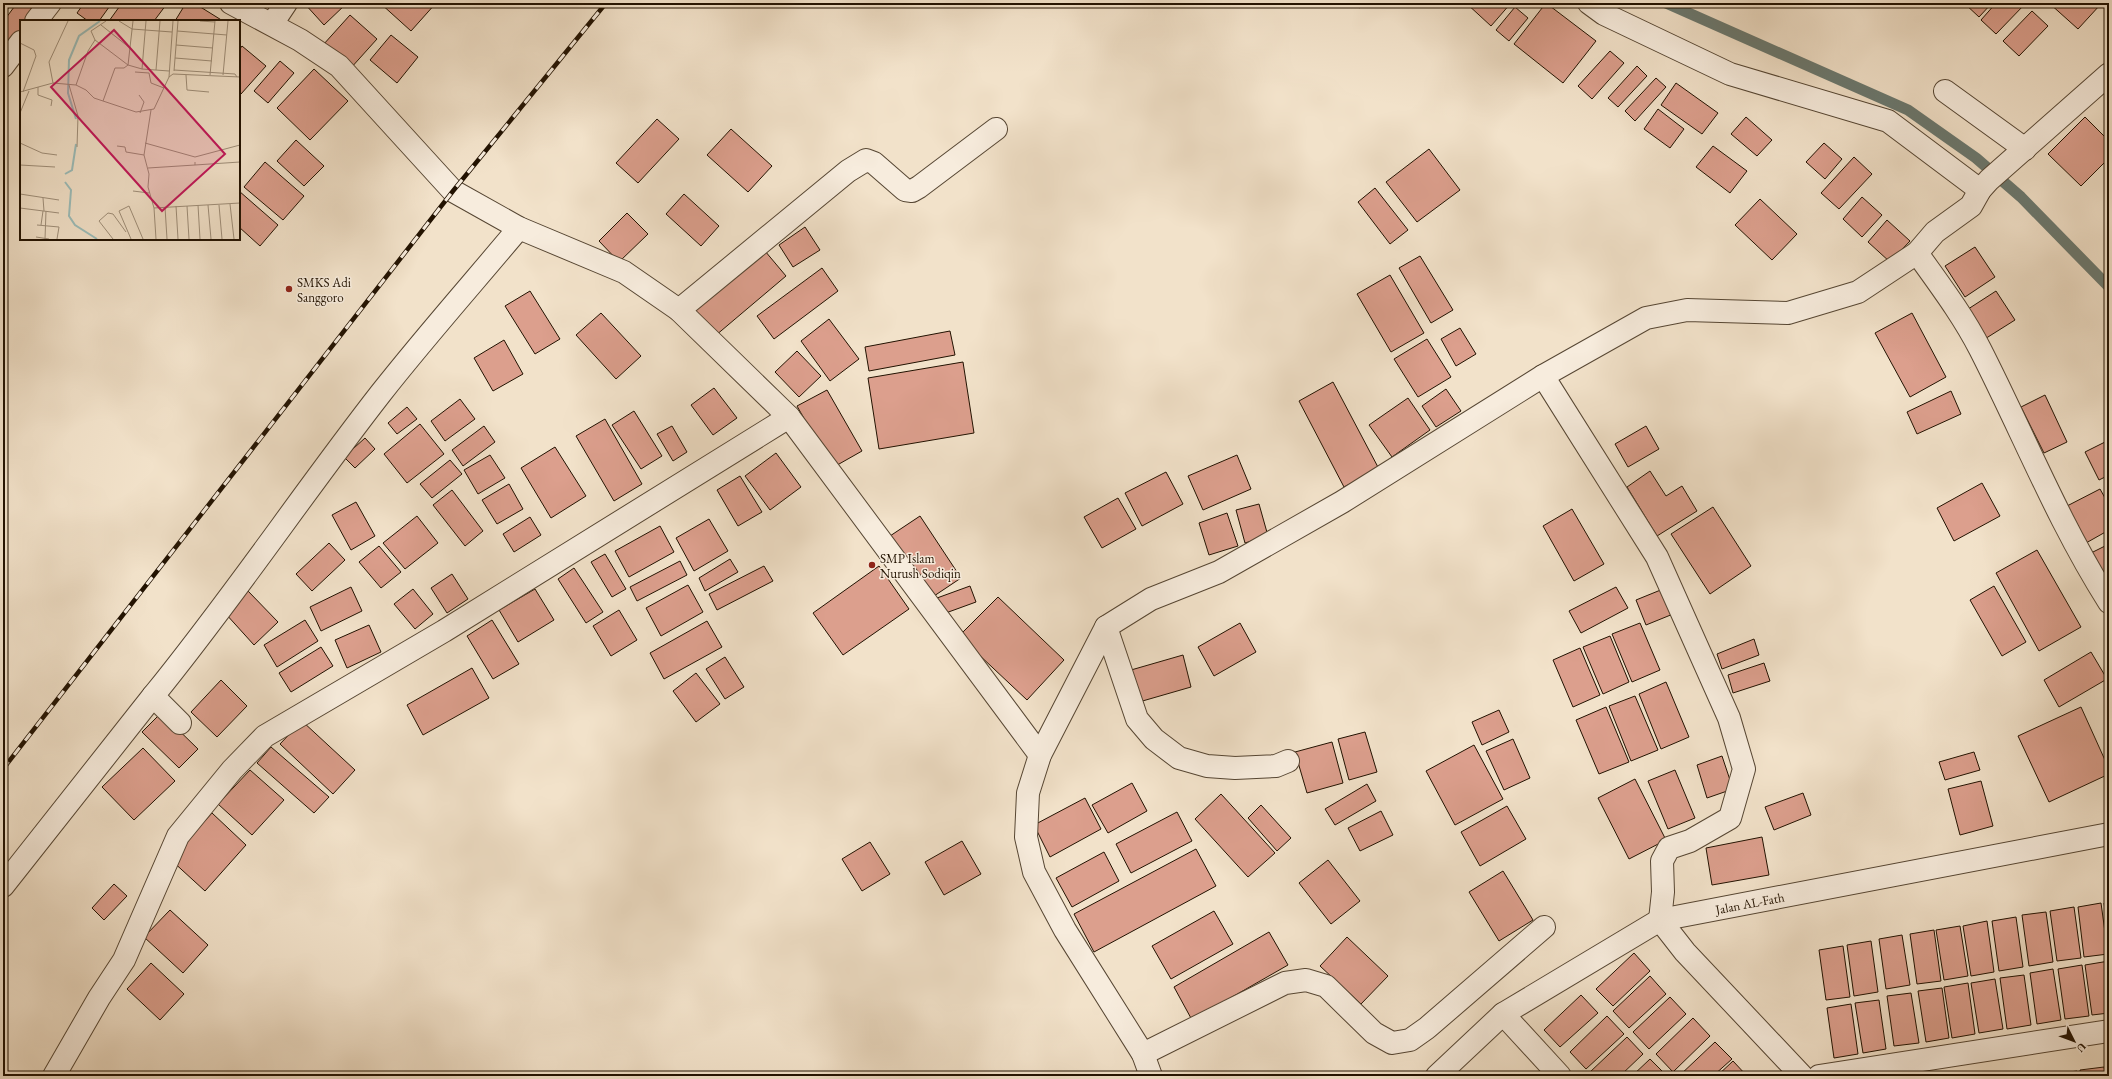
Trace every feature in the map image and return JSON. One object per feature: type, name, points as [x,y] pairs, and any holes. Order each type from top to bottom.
[{"type":"street","points":[[37,20],[50,3]]},
{"type":"street","points":[[231,3],[272,24],[339,66],[453,191],[519,228],[624,272],[679,310],[789,416],[1040,755]]},
{"type":"street","points":[[272,24],[286,3]]},
{"type":"street","points":[[1589,3],[1604,14],[1730,74],[1888,121],[1991,179]]},
{"type":"street","points":[[4,63],[20,43]]},
{"type":"street","points":[[1152,1076],[1143,1054],[1065,930],[1034,872],[1026,837],[1028,793],[1040,755],[1106,626],[1151,599],[1219,572],[1342,502],[1543,376],[1646,318],[1687,310],[1788,313],[1858,292],[1917,253],[1935,232],[1971,206],[1991,179],[2109,74]]},
{"type":"street","points":[[1945,91],[2024,149]]},
{"type":"street","points":[[679,310],[848,171],[866,160],[874,163],[905,190],[912,191],[996,129]]},
{"type":"street","points":[[3,886],[201,637],[244,576],[382,392],[519,228]]},
{"type":"street","points":[[1917,253],[1955,306],[1979,348],[2082,559],[2109,602]]},
{"type":"street","points":[[1543,376],[1657,557],[1729,718],[1744,769],[1730,818],[1690,840],[1669,848],[1662,861],[1663,892],[1660,920],[1685,952],[1802,1076]]},
{"type":"street","points":[[54,1076],[99,998],[124,960],[178,836],[232,770],[265,736],[444,631],[789,416]]},
{"type":"street","points":[[1106,626],[1137,719],[1154,739],[1179,758],[1207,766],[1234,768],[1276,766],[1288,761]]},
{"type":"street","points":[[153,696],[180,723]]},
{"type":"street","name":"Jalan AL-Fath","points":[[1436,1076],[1503,1014],[1660,920],[2109,834]]},
{"type":"street","points":[[1143,1054],[1285,983],[1306,980],[1326,986],[1374,1033],[1392,1043],[1410,1040],[1427,1028],[1544,926]]},
{"type":"street","points":[[1503,1014],[1560,1076]]},
{"type":"street","points":[[1819,1076],[2109,1030]]},
{"type":"building","points":[[3,3],[12,3],[3,15]]},
{"type":"building","points":[[17,3],[24,3],[38,13],[34,20],[20,20],[20,38],[3,51],[3,22]]},
{"type":"building","points":[[84,3],[112,3],[100,20],[87,20],[77,13]]},
{"type":"building","points":[[122,3],[164,3],[166,5],[155,20],[110,20]]},
{"type":"building","points":[[186,3],[194,3],[221,20],[176,20]]},
{"type":"building","points":[[304,3],[347,3],[324,25]]},
{"type":"building","points":[[380,3],[436,3],[411,31]]},
{"type":"building","points":[[1354,3],[1365,3],[1360,8]]},
{"type":"building","points":[[1466,3],[1511,3],[1491,26]]},
{"type":"building","points":[[1546,3],[1596,41],[1563,83],[1514,44]]},
{"type":"building","points":[[1964,3],[1992,3],[1979,17]]},
{"type":"building","points":[[1996,3],[2025,4],[1996,34],[1981,20]]},
{"type":"building","points":[[2049,3],[2098,3],[2100,5],[2078,29]]},
{"type":"building","points":[[2101,3],[2109,3],[2105,7]]},
{"type":"building","points":[[1515,7],[1528,18],[1509,41],[1496,30]]},
{"type":"building","points":[[2032,11],[2048,26],[2019,56],[2003,41]]},
{"type":"building","points":[[350,15],[377,39],[350,69],[323,45]]},
{"type":"building","points":[[391,35],[418,57],[397,83],[370,60]]},
{"type":"building","points":[[242,46],[266,66],[241,94],[240,93],[240,49]]},
{"type":"building","points":[[1610,51],[1624,63],[1592,99],[1578,86]]},
{"type":"building","points":[[280,61],[294,73],[268,103],[254,91]]},
{"type":"building","points":[[1637,66],[1647,76],[1618,107],[1608,98]]},
{"type":"building","points":[[314,69],[348,101],[310,140],[277,108]]},
{"type":"building","points":[[1656,78],[1666,87],[1635,121],[1625,111]]},
{"type":"building","points":[[1676,83],[1718,113],[1702,134],[1661,105]]},
{"type":"building","points":[[1658,109],[1684,129],[1670,148],[1644,129]]},
{"type":"building","points":[[1746,117],[1772,140],[1757,156],[1731,134]]},
{"type":"building","points":[[2085,117],[2109,141],[2109,158],[2081,186],[2048,154]]},
{"type":"building","points":[[657,119],[679,139],[638,183],[616,163]]},
{"type":"building","points":[[731,129],[772,166],[748,192],[707,155]]},
{"type":"building","points":[[296,140],[324,166],[304,186],[277,161]]},
{"type":"building","points":[[1824,143],[1842,159],[1825,179],[1806,162]]},
{"type":"building","points":[[1713,146],[1747,171],[1730,193],[1696,167]]},
{"type":"building","points":[[1429,149],[1460,190],[1417,222],[1386,182]]},
{"type":"building","points":[[1854,157],[1872,174],[1839,209],[1821,193]]},
{"type":"building","points":[[265,162],[304,196],[283,220],[244,187]]},
{"type":"building","points":[[1375,188],[1408,230],[1390,244],[1358,202]]},
{"type":"building","points":[[240,192],[278,225],[260,246],[240,228]]},
{"type":"building","points":[[684,194],[719,226],[701,246],[666,214]]},
{"type":"building","points":[[1862,197],[1882,215],[1862,237],[1843,219]]},
{"type":"building","points":[[1760,199],[1797,234],[1772,260],[1735,225]]},
{"type":"building","points":[[627,213],[648,234],[619,262],[599,241]]},
{"type":"building","points":[[1887,220],[1910,241],[1890,262],[1868,242]]},
{"type":"building","points":[[805,227],[820,250],[793,267],[779,245]]},
{"type":"building","points":[[1975,247],[1995,277],[1965,297],[1945,266]]},
{"type":"building","points":[[765,251],[786,276],[715,336],[693,310]]},
{"type":"building","points":[[1420,256],[1453,310],[1431,323],[1399,268]]},
{"type":"building","points":[[822,268],[838,291],[774,339],[757,316]]},
{"type":"building","points":[[1390,275],[1424,333],[1391,352],[1357,294]]},
{"type":"building","points":[[530,291],[560,339],[535,354],[505,306]]},
{"type":"building","points":[[1996,291],[2015,320],[1980,342],[1962,313]]},
{"type":"building","points":[[601,313],[641,356],[616,379],[576,335]]},
{"type":"building","points":[[1912,313],[1946,377],[1910,397],[1875,333]]},
{"type":"building","points":[[829,319],[859,359],[830,381],[801,341]]},
{"type":"building","points":[[1460,328],[1476,354],[1456,366],[1441,339]]},
{"type":"building","points":[[950,331],[955,355],[869,371],[865,347]]},
{"type":"building","points":[[1427,339],[1451,377],[1418,397],[1394,359]]},
{"type":"building","points":[[504,340],[523,374],[493,391],[474,358]]},
{"type":"building","points":[[797,351],[821,376],[799,397],[775,372]]},
{"type":"building","points":[[963,362],[974,433],[879,449],[868,378]]},
{"type":"building","points":[[1333,382],[1379,469],[1344,487],[1299,401]]},
{"type":"building","points":[[714,388],[737,418],[713,435],[691,405]]},
{"type":"building","points":[[1446,389],[1461,411],[1436,427],[1422,406]]},
{"type":"building","points":[[827,390],[862,451],[832,468],[797,406]]},
{"type":"building","points":[[1951,391],[1961,414],[1917,434],[1907,412]]},
{"type":"building","points":[[2045,395],[2067,442],[2044,453],[2021,407]]},
{"type":"building","points":[[1408,398],[1430,430],[1392,457],[1369,425]]},
{"type":"building","points":[[460,399],[475,419],[445,441],[431,421]]},
{"type":"building","points":[[407,407],[417,419],[397,434],[388,423]]},
{"type":"building","points":[[634,411],[662,456],[641,469],[612,425]]},
{"type":"building","points":[[605,419],[642,484],[614,501],[576,436]]},
{"type":"building","points":[[420,424],[444,454],[407,483],[384,454]]},
{"type":"building","points":[[484,426],[495,442],[463,466],[452,450]]},
{"type":"building","points":[[672,426],[687,452],[673,461],[657,434]]},
{"type":"building","points":[[1646,426],[1659,449],[1628,467],[1615,444]]},
{"type":"building","points":[[365,438],[375,449],[355,468],[344,457]]},
{"type":"building","points":[[2109,440],[2109,475],[2099,480],[2085,452]]},
{"type":"building","points":[[555,447],[586,496],[551,518],[521,468]]},
{"type":"building","points":[[776,453],[801,487],[770,510],[745,476]]},
{"type":"building","points":[[490,455],[505,478],[478,494],[464,470]]},
{"type":"building","points":[[1237,455],[1251,489],[1203,510],[1188,476]]},
{"type":"building","points":[[450,460],[462,474],[432,498],[420,484]]},
{"type":"building","points":[[1650,471],[1666,496],[1682,486],[1697,511],[1657,536],[1627,487]]},
{"type":"building","points":[[1166,472],[1183,504],[1142,526],[1125,493]]},
{"type":"building","points":[[740,476],[762,512],[738,526],[717,490]]},
{"type":"building","points":[[1982,483],[2000,516],[1954,541],[1937,508]]},
{"type":"building","points":[[509,484],[523,509],[497,524],[482,500]]},
{"type":"building","points":[[2100,489],[2109,505],[2109,530],[2086,543],[2067,506]]},
{"type":"building","points":[[452,490],[483,531],[465,546],[433,505]]},
{"type":"building","points":[[1118,498],[1136,529],[1102,548],[1084,517]]},
{"type":"building","points":[[356,502],[375,536],[351,550],[332,515]]},
{"type":"building","points":[[1259,504],[1268,536],[1245,543],[1236,510]]},
{"type":"building","points":[[1713,507],[1751,566],[1710,594],[1671,534]]},
{"type":"building","points":[[1572,509],[1604,564],[1574,581],[1543,526]]},
{"type":"building","points":[[1227,513],[1238,546],[1209,555],[1199,523]]},
{"type":"building","points":[[417,516],[438,543],[405,569],[383,543]]},
{"type":"building","points":[[920,516],[961,578],[931,598],[890,536]]},
{"type":"building","points":[[530,517],[541,535],[514,552],[503,534]]},
{"type":"building","points":[[709,519],[728,551],[694,571],[676,538]]},
{"type":"building","points":[[660,526],[674,552],[629,577],[615,551]]},
{"type":"building","points":[[329,543],[345,560],[312,591],[296,574]]},
{"type":"building","points":[[2109,544],[2109,570],[2098,576],[2087,555]]},
{"type":"building","points":[[379,546],[401,572],[381,588],[359,562]]},
{"type":"building","points":[[2037,550],[2081,627],[2039,651],[1996,573]]},
{"type":"building","points":[[605,554],[626,589],[612,597],[591,562]]},
{"type":"building","points":[[730,559],[738,572],[705,591],[699,578]]},
{"type":"building","points":[[680,561],[687,575],[637,601],[630,587]]},
{"type":"building","points":[[764,566],[773,581],[717,610],[709,594]]},
{"type":"building","points":[[879,566],[909,609],[843,655],[813,613]]},
{"type":"building","points":[[574,568],[603,612],[586,623],[558,579]]},
{"type":"building","points":[[452,574],[468,599],[447,613],[431,588]]},
{"type":"building","points":[[688,585],[703,612],[661,636],[646,608]]},
{"type":"building","points":[[970,586],[976,602],[943,614],[937,598]]},
{"type":"building","points":[[1994,586],[2026,642],[2002,656],[1970,600]]},
{"type":"building","points":[[351,587],[362,611],[321,631],[310,607]]},
{"type":"building","points":[[1616,587],[1628,608],[1581,633],[1569,611]]},
{"type":"building","points":[[1668,587],[1678,612],[1646,625],[1636,600]]},
{"type":"building","points":[[413,589],[433,614],[415,629],[394,604]]},
{"type":"building","points":[[535,589],[554,620],[518,642],[499,610]]},
{"type":"building","points":[[248,591],[278,622],[254,645],[225,613]]},
{"type":"building","points":[[998,597],[1064,660],[1027,700],[959,636]]},
{"type":"building","points":[[619,610],[637,640],[611,656],[593,626]]},
{"type":"building","points":[[305,620],[318,641],[277,667],[264,645]]},
{"type":"building","points":[[492,620],[519,664],[493,679],[467,636]]},
{"type":"building","points":[[707,621],[722,647],[664,679],[650,653]]},
{"type":"building","points":[[1240,623],[1256,652],[1214,676],[1198,647]]},
{"type":"building","points":[[1640,623],[1660,670],[1632,682],[1612,634]]},
{"type":"building","points":[[369,625],[381,652],[347,668],[335,640]]},
{"type":"building","points":[[1610,636],[1629,682],[1603,694],[1583,647]]},
{"type":"building","points":[[1754,639],[1759,655],[1722,669],[1717,654]]},
{"type":"building","points":[[321,647],[333,666],[291,692],[279,673]]},
{"type":"building","points":[[1580,648],[1600,695],[1573,707],[1553,660]]},
{"type":"building","points":[[2091,652],[2107,679],[2059,707],[2044,680]]},
{"type":"building","points":[[1183,655],[1191,687],[1139,702],[1131,670]]},
{"type":"building","points":[[725,657],[744,687],[725,699],[706,669]]},
{"type":"building","points":[[1764,663],[1770,681],[1733,693],[1728,675]]},
{"type":"building","points":[[472,668],[489,698],[423,735],[407,705]]},
{"type":"building","points":[[696,673],[720,704],[696,722],[673,691]]},
{"type":"building","points":[[221,680],[247,706],[217,737],[191,712]]},
{"type":"building","points":[[1666,682],[1689,737],[1661,749],[1639,694]]},
{"type":"building","points":[[1635,696],[1658,750],[1631,761],[1609,706]]},
{"type":"building","points":[[1606,707],[1629,762],[1599,774],[1576,720]]},
{"type":"building","points":[[2081,707],[2109,769],[2109,774],[2049,802],[2018,736]]},
{"type":"building","points":[[1499,710],[1509,732],[1482,745],[1472,722]]},
{"type":"building","points":[[161,713],[198,749],[179,768],[142,732]]},
{"type":"building","points":[[302,721],[355,770],[333,794],[280,744]]},
{"type":"building","points":[[1365,732],[1377,772],[1349,780],[1338,739]]},
{"type":"building","points":[[1513,739],[1530,778],[1504,790],[1486,751]]},
{"type":"building","points":[[1332,742],[1343,783],[1307,793],[1295,752]]},
{"type":"building","points":[[1474,745],[1503,799],[1455,825],[1426,771]]},
{"type":"building","points":[[271,747],[329,797],[314,813],[257,763]]},
{"type":"building","points":[[143,748],[175,781],[134,820],[102,787]]},
{"type":"building","points":[[1974,752],[1980,770],[1945,780],[1939,762]]},
{"type":"building","points":[[1722,756],[1733,789],[1707,798],[1697,765]]},
{"type":"building","points":[[250,770],[284,800],[252,835],[218,804]]},
{"type":"building","points":[[1675,770],[1695,818],[1668,829],[1648,781]]},
{"type":"building","points":[[1635,779],[1666,840],[1629,859],[1598,798]]},
{"type":"building","points":[[1981,781],[1993,826],[1960,835],[1948,789]]},
{"type":"building","points":[[1132,783],[1147,811],[1108,833],[1092,805]]},
{"type":"building","points":[[1367,784],[1376,801],[1335,825],[1325,809]]},
{"type":"building","points":[[1803,793],[1811,815],[1774,830],[1765,807]]},
{"type":"building","points":[[1221,794],[1275,853],[1248,877],[1195,819]]},
{"type":"building","points":[[1085,798],[1101,829],[1050,857],[1034,825]]},
{"type":"building","points":[[1261,805],[1291,838],[1277,851],[1248,818]]},
{"type":"building","points":[[1507,806],[1526,839],[1480,866],[1461,832]]},
{"type":"building","points":[[1381,811],[1393,835],[1360,851],[1348,828]]},
{"type":"building","points":[[1177,812],[1192,841],[1131,873],[1116,844]]},
{"type":"building","points":[[212,813],[246,845],[205,891],[170,859]]},
{"type":"building","points":[[1762,837],[1769,875],[1712,885],[1706,848]]},
{"type":"building","points":[[962,841],[981,874],[944,895],[925,862]]},
{"type":"building","points":[[870,842],[890,874],[862,891],[842,859]]},
{"type":"building","points":[[1196,849],[1216,886],[1094,952],[1074,914]]},
{"type":"building","points":[[1104,852],[1119,881],[1072,907],[1056,878]]},
{"type":"building","points":[[1328,860],[1360,901],[1331,924],[1299,883]]},
{"type":"building","points":[[1503,871],[1533,920],[1499,941],[1469,892]]},
{"type":"building","points":[[114,884],[127,896],[104,920],[92,908]]},
{"type":"building","points":[[2101,903],[2108,954],[2084,957],[2078,907]]},
{"type":"building","points":[[2104,903],[2109,903],[2109,941]]},
{"type":"building","points":[[2074,907],[2081,958],[2057,961],[2050,911]]},
{"type":"building","points":[[170,910],[208,945],[183,973],[144,937]]},
{"type":"building","points":[[1214,911],[1233,944],[1171,979],[1152,946]]},
{"type":"building","points":[[2046,912],[2053,962],[2029,966],[2022,915]]},
{"type":"building","points":[[2016,917],[2023,967],[1999,971],[1992,921]]},
{"type":"building","points":[[1987,921],[1994,972],[1971,976],[1963,926]]},
{"type":"building","points":[[1960,926],[1968,976],[1944,980],[1936,930]]},
{"type":"building","points":[[1934,930],[1941,981],[1917,984],[1910,934]]},
{"type":"building","points":[[1269,932],[1288,965],[1192,1020],[1174,987]]},
{"type":"building","points":[[1902,935],[1910,985],[1886,989],[1879,939]]},
{"type":"building","points":[[1347,937],[1388,976],[1361,1004],[1320,966]]},
{"type":"building","points":[[1871,941],[1878,992],[1854,996],[1847,945]]},
{"type":"building","points":[[1843,946],[1850,997],[1826,1000],[1819,950]]},
{"type":"building","points":[[1634,953],[1650,971],[1613,1006],[1596,989]]},
{"type":"building","points":[[2109,961],[2109,1013],[2092,1015],[2085,965]]},
{"type":"building","points":[[151,963],[184,994],[160,1020],[127,989]]},
{"type":"building","points":[[2082,965],[2089,1016],[2065,1019],[2058,969]]},
{"type":"building","points":[[2053,969],[2061,1020],[2037,1024],[2030,973]]},
{"type":"building","points":[[2024,975],[2031,1025],[2007,1029],[2000,978]]},
{"type":"building","points":[[1650,976],[1666,994],[1629,1028],[1613,1011]]},
{"type":"building","points":[[1995,979],[2003,1029],[1979,1033],[1971,983]]},
{"type":"building","points":[[1968,983],[1975,1034],[1952,1038],[1944,987]]},
{"type":"building","points":[[1942,988],[1949,1038],[1926,1042],[1918,991]]},
{"type":"building","points":[[1911,993],[1919,1043],[1894,1046],[1887,996]]},
{"type":"building","points":[[1581,995],[1598,1013],[1560,1047],[1544,1030]]},
{"type":"building","points":[[1670,997],[1686,1014],[1649,1049],[1633,1032]]},
{"type":"building","points":[[1879,1000],[1886,1049],[1863,1053],[1855,1003]]},
{"type":"building","points":[[1851,1004],[1858,1054],[1834,1058],[1827,1008]]},
{"type":"building","points":[[1607,1016],[1624,1034],[1586,1069],[1570,1052]]},
{"type":"building","points":[[1693,1018],[1710,1036],[1673,1072],[1656,1054]]},
{"type":"building","points":[[1627,1037],[1643,1054],[1620,1076],[1594,1076],[1590,1072]]},
{"type":"building","points":[[1715,1042],[1732,1059],[1713,1076],[1679,1076]]},
{"type":"building","points":[[1650,1059],[1667,1076],[1632,1076]]},
{"type":"building","points":[[1733,1061],[1747,1076],[1717,1076]]},
{"type":"building","points":[[2104,1067],[2106,1076],[2081,1076],[2080,1070]]},
{"type":"building","points":[[2077,1071],[2078,1076],[2053,1076],[2053,1074]]},
{"type":"waterway","points":[[1666,3],[1908,110],[1976,158],[2021,197],[2109,287]]},
{"type":"railway","points":[[3,769],[453,191],[606,3]]},
{"type":"place","name":"SMKS Adi Sanggoro","points":[[289,289]]},
{"type":"place","name":"SMP Islam Nurush Sodiqin","points":[[872,565]]}]
